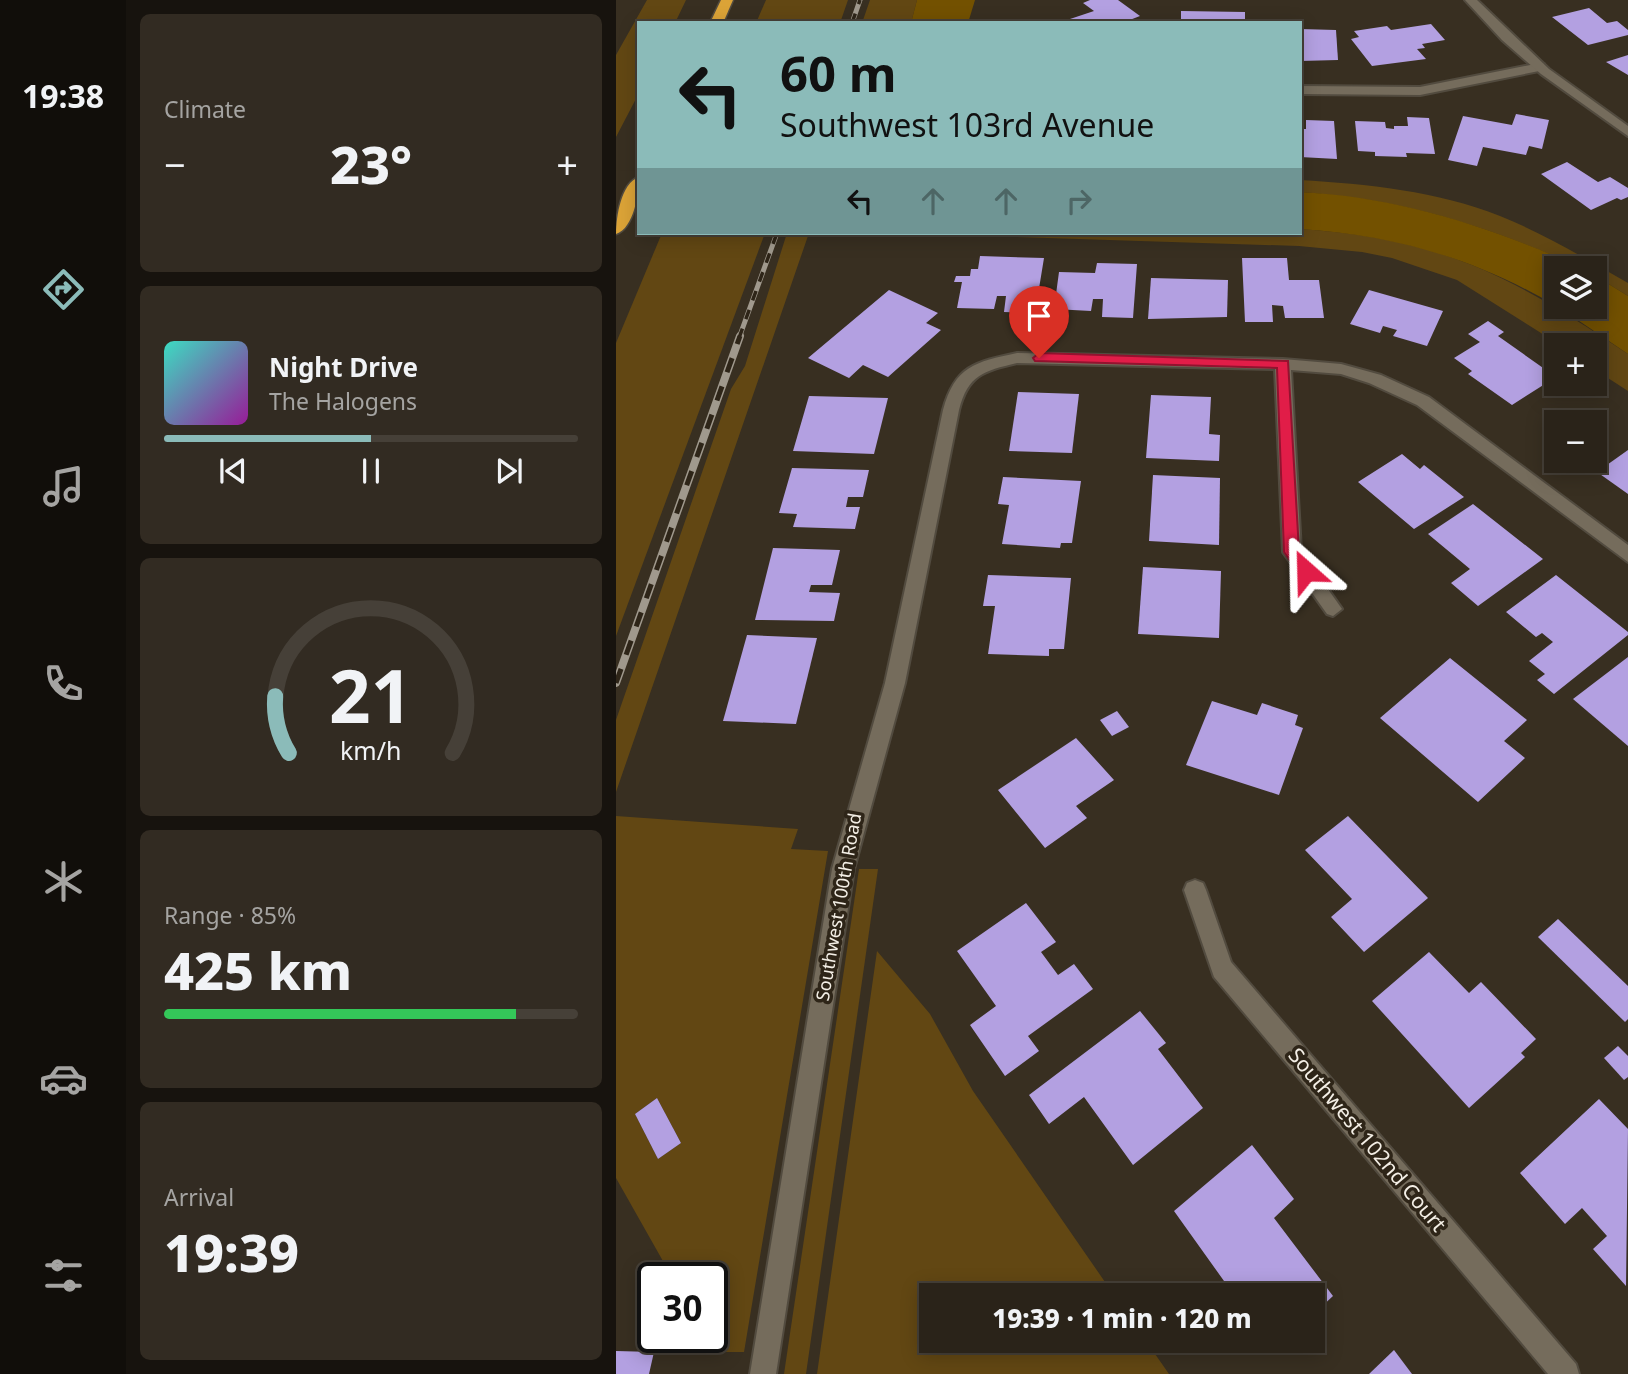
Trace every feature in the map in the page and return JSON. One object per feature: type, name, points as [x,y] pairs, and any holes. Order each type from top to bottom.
[{"type":"highway","points":[[717,21],[727,0]]},
{"type":"highway","points":[[620,221],[637,185]]},
{"type":"street","points":[[1471,0],[1540,67],[1582,101],[1628,132]]},
{"type":"street","points":[[1302,90],[1420,90],[1455,86],[1540,67]]},
{"type":"street","name":"Southwest 100th Road","points":[[763,1374],[843,869],[857,810],[895,683],[957,388],[975,370],[1001,360],[1028,358],[1283,364]]},
{"type":"street","points":[[1333,609],[1292,552],[1283,364],[1341,369],[1416,397],[1628,555]]},
{"type":"street","name":"Southwest 102nd Court","points":[[1195,890],[1222,969],[1566,1374]]},
{"type":"shaded area","points":[[647,0],[686,0],[676,21],[637,21],[637,97],[616,137],[616,55]]},
{"type":"shaded area","points":[[766,0],[848,0],[841,21],[757,21]]},
{"type":"shaded area","points":[[870,0],[917,0],[912,21],[863,21]]},
{"type":"shaded area","points":[[917,0],[975,0],[969,21],[912,21]]},
{"type":"shaded area","points":[[1302,180],[1402,190],[1452,200],[1500,216],[1581,256],[1553,256],[1478,227],[1375,201],[1302,192]]},
{"type":"shaded area","points":[[1302,192],[1409,207],[1479,227],[1555,256],[1544,256],[1544,299],[1464,262],[1401,243],[1302,229]]},
{"type":"shaded area","points":[[1302,229],[1350,234],[1436,252],[1474,266],[1544,301],[1544,319],[1574,319],[1596,333],[1544,335],[1457,280],[1392,258],[1362,252],[1299,246],[957,235],[1302,235]]},
{"type":"shaded area","points":[[661,235],[764,235],[616,636],[616,343]]},
{"type":"shaded area","points":[[786,235],[808,235],[616,792],[616,720],[731,389],[745,366]]},
{"type":"shaded area","points":[[1607,271],[1628,283],[1628,296],[1607,283]]},
{"type":"shaded area","points":[[1607,283],[1628,296],[1628,354],[1607,340],[1607,333],[1597,333],[1576,319],[1607,319]]},
{"type":"shaded area","points":[[1607,340],[1628,354],[1628,391],[1607,377]]},
{"type":"shaded area","points":[[616,816],[798,829],[791,849],[828,851],[744,1352],[728,1352],[728,1262],[664,1262],[616,1178]],"holes":[[[657,1098],[681,1143],[658,1159],[635,1114]]]},
{"type":"shaded area","points":[[859,869],[878,869],[806,1374],[784,1374]]},
{"type":"shaded area","points":[[877,951],[930,1014],[973,1091],[1106,1283],[919,1283],[919,1353],[1154,1353],[1169,1374],[817,1374]]},
{"type":"pier","points":[[616,170],[637,171],[637,211],[616,210]]},
{"type":"building","points":[[1090,0],[1118,0],[1140,16],[1127,21],[1072,21],[1070,19],[1094,11],[1083,3]]},
{"type":"building","points":[[1589,8],[1607,23],[1617,21],[1628,30],[1628,35],[1588,45],[1552,17]]},
{"type":"building","points":[[1181,11],[1245,12],[1245,21],[1181,21]]},
{"type":"building","points":[[1431,24],[1445,40],[1422,44],[1425,48],[1417,49],[1426,59],[1372,66],[1351,39],[1359,37],[1354,31],[1387,26],[1391,30]]},
{"type":"building","points":[[1302,29],[1336,30],[1338,60],[1302,61]]},
{"type":"building","points":[[1628,55],[1628,75],[1606,62]]},
{"type":"building","points":[[1516,114],[1549,120],[1542,149],[1529,146],[1526,155],[1483,147],[1477,166],[1448,160],[1463,116],[1512,125]]},
{"type":"building","points":[[1407,117],[1429,118],[1435,154],[1375,156],[1375,152],[1358,151],[1355,121],[1385,122],[1386,128],[1394,129],[1394,126],[1408,126]]},
{"type":"building","points":[[1306,120],[1334,121],[1337,159],[1302,157],[1302,129],[1306,129]]},
{"type":"building","points":[[1567,162],[1598,182],[1610,177],[1628,188],[1628,197],[1621,200],[1617,198],[1591,210],[1541,174]]},
{"type":"building","points":[[980,256],[1044,258],[1035,313],[1004,312],[1006,296],[997,296],[994,309],[957,308],[962,282],[954,282],[956,276],[970,276],[971,269],[978,269]]},
{"type":"building","points":[[1242,258],[1287,258],[1289,280],[1319,280],[1324,318],[1285,318],[1283,306],[1272,305],[1273,322],[1245,322]]},
{"type":"building","points":[[1097,263],[1137,264],[1133,318],[1102,317],[1103,299],[1093,299],[1091,311],[1054,309],[1059,272],[1095,273]]},
{"type":"building","points":[[1151,278],[1228,280],[1227,317],[1148,319]]},
{"type":"building","points":[[889,290],[938,313],[926,323],[941,330],[888,377],[863,365],[849,378],[808,358]]},
{"type":"building","points":[[1369,290],[1443,311],[1427,346],[1393,336],[1397,330],[1383,326],[1380,333],[1350,324]]},
{"type":"building","points":[[1488,321],[1504,332],[1498,336],[1544,369],[1544,385],[1512,405],[1468,374],[1472,371],[1454,358],[1480,342],[1468,334]]},
{"type":"building","points":[[1018,392],[1079,394],[1072,453],[1009,451]]},
{"type":"building","points":[[1151,395],[1211,397],[1209,434],[1220,435],[1219,461],[1146,458]]},
{"type":"building","points":[[809,396],[888,398],[874,454],[793,451]]},
{"type":"building","points":[[1628,450],[1628,494],[1598,473],[1607,473],[1607,465]]},
{"type":"building","points":[[1402,454],[1420,469],[1424,465],[1464,497],[1414,529],[1358,482]]},
{"type":"building","points":[[792,468],[869,470],[863,497],[848,497],[846,507],[860,507],[855,529],[793,527],[797,514],[779,513]]},
{"type":"building","points":[[1153,475],[1220,478],[1219,545],[1149,541]]},
{"type":"building","points":[[1003,477],[1081,481],[1072,543],[1061,543],[1060,548],[1002,544],[1009,505],[998,504]]},
{"type":"building","points":[[1473,504],[1543,559],[1478,606],[1451,583],[1470,569],[1428,534]]},
{"type":"building","points":[[773,548],[840,550],[832,585],[811,585],[809,592],[840,593],[834,621],[755,620]]},
{"type":"building","points":[[1143,567],[1221,571],[1219,638],[1138,634]]},
{"type":"building","points":[[988,575],[1071,578],[1064,649],[1049,649],[1049,656],[988,654],[995,606],[983,606]]},
{"type":"building","points":[[1556,575],[1628,632],[1628,635],[1554,694],[1537,680],[1545,674],[1529,661],[1553,642],[1542,633],[1536,637],[1506,612]]},
{"type":"building","points":[[747,635],[817,638],[796,724],[723,721]]},
{"type":"building","points":[[1628,657],[1628,746],[1573,699]]},
{"type":"building","points":[[1450,658],[1527,720],[1504,741],[1525,758],[1478,802],[1380,718]]},
{"type":"building","points":[[1212,701],[1257,715],[1262,703],[1298,715],[1295,725],[1303,728],[1279,795],[1186,765]]},
{"type":"building","points":[[1117,711],[1129,727],[1112,736],[1100,720]]},
{"type":"building","points":[[1076,738],[1114,780],[1076,806],[1087,818],[1045,848],[998,790]]},
{"type":"building","points":[[1348,816],[1428,898],[1364,952],[1331,917],[1352,899],[1305,850]]},
{"type":"building","points":[[1026,903],[1056,942],[1041,952],[1058,975],[1074,964],[1093,989],[1028,1036],[1039,1051],[1005,1076],[970,1025],[996,1006],[957,951]]},
{"type":"building","points":[[1558,919],[1628,986],[1628,1019],[1625,1022],[1538,937]]},
{"type":"building","points":[[1429,952],[1469,993],[1481,982],[1536,1039],[1521,1053],[1525,1057],[1469,1108],[1372,1001]]},
{"type":"building","points":[[1140,1011],[1166,1043],[1158,1049],[1203,1108],[1133,1165],[1084,1097],[1049,1124],[1029,1095]]},
{"type":"building","points":[[1618,1046],[1628,1056],[1628,1077],[1624,1080],[1604,1058]]},
{"type":"building","points":[[657,1098],[681,1143],[658,1159],[635,1114]]},
{"type":"building","points":[[1599,1099],[1628,1129],[1626,1286],[1593,1249],[1607,1236],[1582,1208],[1565,1224],[1520,1173]]},
{"type":"building","points":[[1252,1145],[1294,1199],[1274,1218],[1323,1283],[1225,1283],[1174,1211]]},
{"type":"building","points":[[1325,1285],[1333,1296],[1325,1303]]},
{"type":"building","points":[[1394,1350],[1412,1374],[1369,1374]]},
{"type":"building","points":[[616,1351],[654,1353],[649,1374],[616,1374]]},
{"type":"railway","points":[[853,21],[860,0]]},
{"type":"railway","points":[[739,338],[776,235]]},
{"type":"railway","points":[[616,683],[740,336]]},
{"type":"route","points":[[1039,358],[1283,364],[1292,552],[1306,571]]}]
